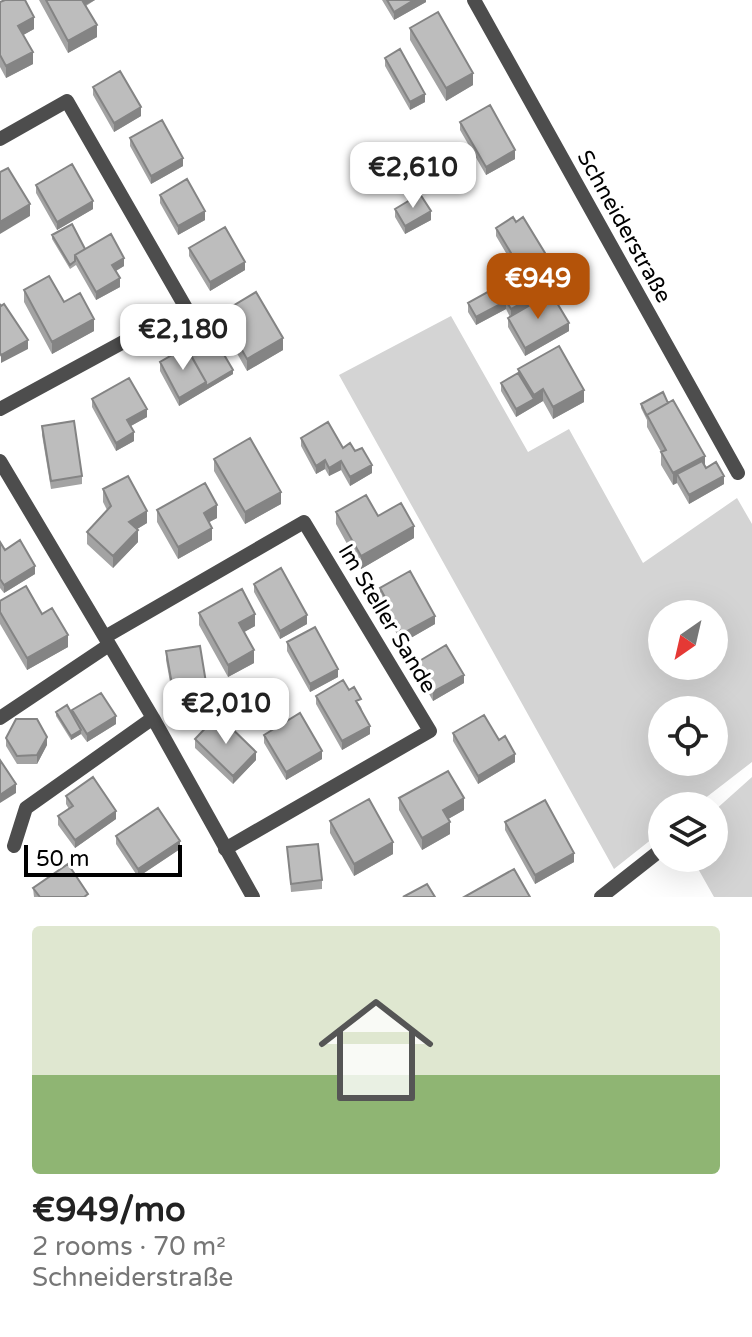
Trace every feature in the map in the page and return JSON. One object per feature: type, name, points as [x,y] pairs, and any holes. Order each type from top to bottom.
[{"type":"street","name":"Schneiderstraße","points":[[474,0],[738,473]]},
{"type":"street","points":[[0,139],[67,101],[186,308],[0,409]]},
{"type":"street","points":[[0,461],[153,718],[253,897]]},
{"type":"street","name":"Im Steller Sande","points":[[107,641],[304,522],[430,731],[225,849]]},
{"type":"street","points":[[0,718],[107,641]]},
{"type":"street","points":[[14,846],[26,808],[153,718]]},
{"type":"street","points":[[601,897],[648,860]]},
{"type":"shaded area","points":[[451,316],[528,452],[569,429],[643,563],[737,498],[752,524],[752,762],[713,792],[648,792],[648,842],[614,869],[339,375]]},
{"type":"shaded area","points":[[752,777],[752,897],[714,897],[700,872],[728,872],[728,798]]},
{"type":"building","points":[[25,0],[34,17],[18,26],[33,52],[6,66],[0,55],[0,2]]},
{"type":"building","points":[[46,0],[82,0],[97,25],[68,41]]},
{"type":"building","points":[[387,0],[414,0],[394,12]]},
{"type":"building","points":[[438,12],[473,73],[446,88],[410,28]]},
{"type":"building","points":[[400,49],[425,94],[410,102],[385,58]]},
{"type":"building","points":[[120,71],[141,107],[114,123],[93,87]]},
{"type":"building","points":[[490,105],[515,150],[486,167],[460,122]]},
{"type":"building","points":[[162,120],[183,158],[151,176],[130,138]]},
{"type":"building","points":[[72,164],[93,201],[57,222],[36,185]]},
{"type":"building","points":[[8,168],[30,204],[0,222],[0,172]]},
{"type":"building","points":[[187,179],[205,211],[178,226],[160,195]]},
{"type":"building","points":[[420,194],[431,211],[405,226],[395,209]]},
{"type":"building","points":[[513,217],[516,222],[523,217],[545,253],[520,268],[496,228]]},
{"type":"building","points":[[72,224],[85,249],[75,255],[75,261],[70,265],[52,235]]},
{"type":"building","points":[[225,227],[245,262],[210,282],[189,248]]},
{"type":"building","points":[[111,234],[124,258],[112,265],[120,278],[96,292],[75,255]]},
{"type":"building","points":[[524,272],[537,294],[511,309],[506,301],[476,317],[468,303]]},
{"type":"building","points":[[49,276],[64,302],[80,293],[94,319],[52,342],[24,290]]},
{"type":"building","points":[[256,292],[283,338],[247,359],[221,313]]},
{"type":"building","points":[[551,293],[569,323],[525,348],[508,318]]},
{"type":"building","points":[[0,304],[4,304],[28,340],[1,355],[0,353]]},
{"type":"building","points":[[213,336],[233,370],[206,386],[188,350]]},
{"type":"building","points":[[559,346],[584,390],[553,407],[543,389],[534,395],[518,369]]},
{"type":"building","points":[[186,347],[206,382],[179,398],[160,362]]},
{"type":"building","points":[[518,373],[534,399],[516,409],[501,383]]},
{"type":"building","points":[[129,378],[147,409],[127,420],[134,432],[116,443],[92,399]]},
{"type":"building","points":[[663,392],[668,403],[647,416],[641,404]]},
{"type":"building","points":[[673,400],[705,456],[673,473],[661,452],[666,450],[647,415]]},
{"type":"building","points":[[74,421],[82,476],[51,481],[42,426]]},
{"type":"building","points":[[328,422],[343,448],[350,443],[355,451],[362,448],[372,465],[350,477],[341,461],[329,468],[325,460],[316,466],[301,438]]},
{"type":"building","points":[[250,438],[281,492],[245,512],[214,459]]},
{"type":"building","points":[[702,461],[706,468],[716,462],[724,476],[689,495],[677,474]]},
{"type":"building","points":[[128,476],[147,511],[129,522],[138,530],[113,556],[87,532],[111,506],[103,489]]},
{"type":"building","points":[[205,483],[217,505],[204,513],[212,528],[178,547],[157,510]]},
{"type":"building","points":[[366,495],[378,516],[401,503],[414,526],[361,556],[336,512]]},
{"type":"building","points":[[20,540],[35,566],[4,585],[0,579],[0,542],[5,550]]},
{"type":"building","points":[[281,568],[307,615],[280,631],[254,584]]},
{"type":"building","points":[[410,571],[435,616],[402,634],[385,605],[388,603],[380,588]]},
{"type":"building","points":[[26,586],[42,614],[52,608],[68,635],[27,658],[0,612],[0,601]]},
{"type":"building","points":[[242,589],[255,614],[239,623],[254,650],[228,665],[199,613]]},
{"type":"building","points":[[315,627],[338,669],[310,684],[287,642]]},
{"type":"building","points":[[446,645],[464,675],[433,692],[416,663]]},
{"type":"building","points":[[200,646],[209,701],[176,707],[166,651]]},
{"type":"building","points":[[343,680],[349,690],[354,687],[361,699],[356,701],[370,726],[342,741],[316,696]]},
{"type":"building","points":[[101,693],[116,716],[87,734],[72,710]]},
{"type":"building","points":[[67,705],[81,730],[71,736],[56,712]]},
{"type":"building","points":[[300,713],[322,751],[286,772],[264,735]]},
{"type":"building","points":[[218,715],[256,752],[233,776],[195,739]]},
{"type":"building","points":[[484,715],[499,740],[505,736],[515,754],[478,776],[453,733]]},
{"type":"building","points":[[16,719],[37,719],[47,737],[37,755],[17,756],[6,738]]},
{"type":"building","points":[[0,760],[16,784],[0,795]]},
{"type":"building","points":[[448,771],[464,798],[443,810],[450,822],[422,838],[399,798]]},
{"type":"building","points":[[93,777],[116,811],[75,840],[58,816],[73,806],[66,796]]},
{"type":"building","points":[[369,799],[393,842],[354,864],[330,821]]},
{"type":"building","points":[[545,800],[574,853],[535,875],[505,822]]},
{"type":"building","points":[[158,808],[180,841],[138,869],[116,836]]},
{"type":"building","points":[[318,844],[322,880],[291,884],[287,847]]},
{"type":"building","points":[[68,864],[88,894],[84,897],[40,897],[33,888]]},
{"type":"building","points":[[514,869],[530,897],[464,897]]},
{"type":"building","points":[[427,884],[435,897],[403,897]]}]
